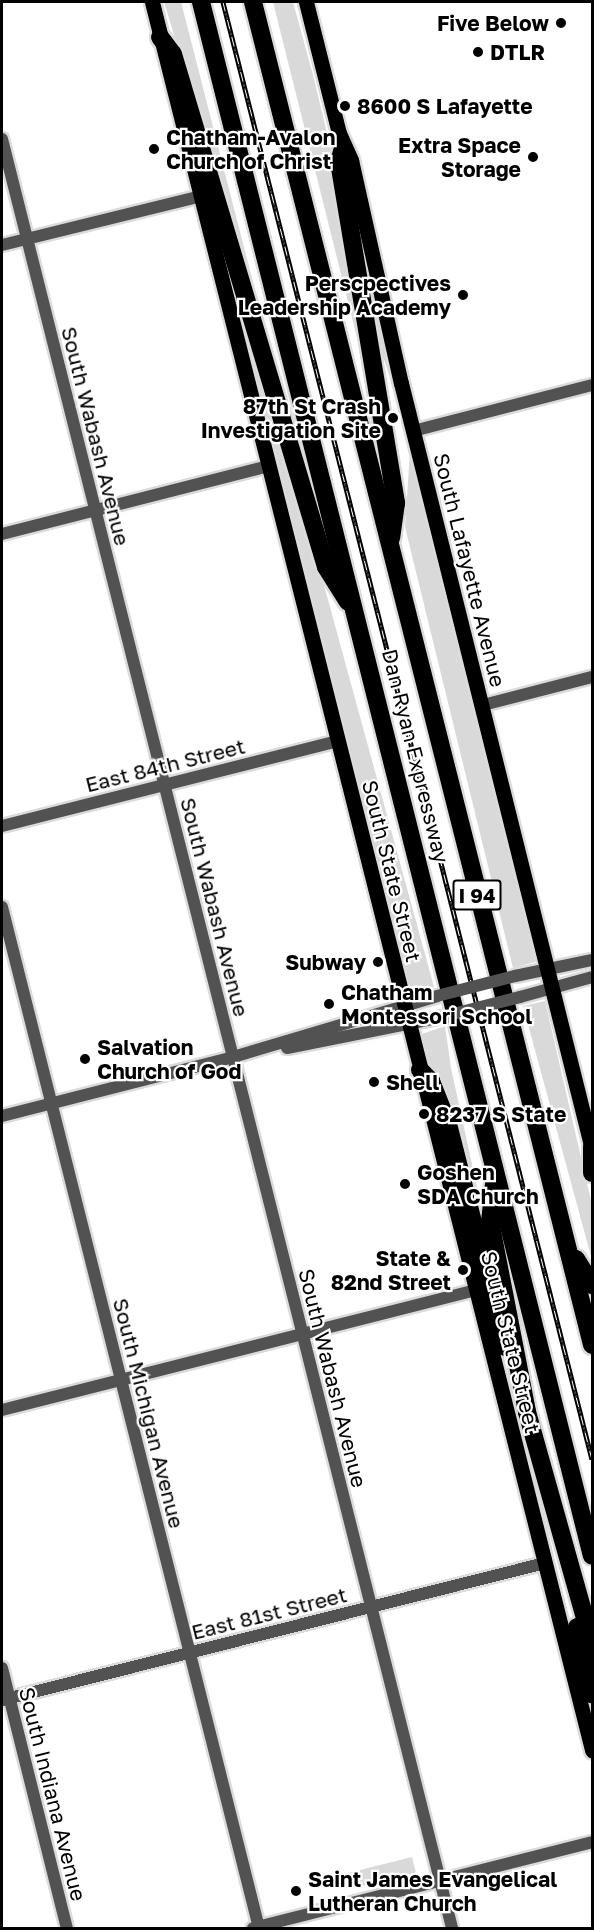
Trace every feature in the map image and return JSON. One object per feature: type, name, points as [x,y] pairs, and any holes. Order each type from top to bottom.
[{"type":"highway","name":"Dan Ryan Expressway","points":[[201,2],[592,1557]]},
{"type":"highway","name":"Dan Ryan Expressway","points":[[252,2],[592,1345]]},
{"type":"highway","points":[[160,37],[173,54],[326,567],[357,616]]},
{"type":"highway","points":[[343,148],[339,162],[396,503],[390,549]]},
{"type":"highway","points":[[420,1070],[431,1081],[448,1124],[495,1312],[527,1412],[568,1569],[592,1643]]},
{"type":"highway","points":[[592,1148],[592,1173]]},
{"type":"highway","points":[[495,1172],[490,1221],[527,1412]]},
{"type":"highway","points":[[566,1240],[592,1285]]},
{"type":"highway","points":[[568,1569],[592,1694]]},
{"type":"main road","name":"South State Street","points":[[152,2],[592,1750]]},
{"type":"main road","name":"South Lafayette Avenue","points":[[306,2],[343,148],[351,160],[413,431],[555,988],[592,1148]]},
{"type":"street","name":"South Wabash Avenue","points":[[2,139],[452,1929]]},
{"type":"street","points":[[2,245],[201,196]]},
{"type":"street","points":[[413,431],[592,385]]},
{"type":"street","points":[[2,534],[269,466]]},
{"type":"street","points":[[483,705],[592,677]]},
{"type":"street","name":"East 84th Street","points":[[2,826],[338,741]]},
{"type":"street","name":"South Michigan Avenue","points":[[2,906],[257,1928]]},
{"type":"street","points":[[2,1116],[233,1057],[437,996],[515,976],[592,960]]},
{"type":"street","points":[[233,1057],[409,1025],[555,988],[592,976]]},
{"type":"street","points":[[2,1410],[477,1290]]},
{"type":"street","name":"East 81st Street","points":[[5,1699],[545,1563]]},
{"type":"street","name":"South Indiana Avenue","points":[[2,1668],[5,1699],[67,1929]]},
{"type":"street","points":[[257,1928],[592,1842]]},
{"type":"shaded area","points":[[164,2],[181,2],[257,298],[254,299]]},
{"type":"shaded area","points":[[273,2],[293,2],[313,75],[336,170],[367,378]]},
{"type":"shaded area","points":[[199,160],[284,439],[434,987],[408,991]]},
{"type":"shaded area","points":[[357,218],[378,315],[393,386],[373,328]]},
{"type":"shaded area","points":[[410,451],[538,954],[535,962],[513,968],[405,527]]},
{"type":"shaded area","points":[[545,1001],[592,1205],[592,1260],[523,1006]]},
{"type":"shaded area","points":[[445,1026],[451,1068],[506,1320],[419,1035]]},
{"type":"shaded area","points":[[500,1353],[533,1464],[575,1650],[533,1485]]},
{"type":"shaded area","points":[[412,1857],[416,1873],[351,1889],[347,1873]]},
{"type":"railway","points":[[223,2],[592,1459]]},
{"type":"place","name":"Five Below","points":[[561,23]]},
{"type":"place","name":"DTLR","points":[[478,52]]},
{"type":"place","name":"8600 S Lafayette","points":[[345,106]]},
{"type":"place","name":"Chatham-Avalon Church of Christ","points":[[154,149]]},
{"type":"place","name":"Extra Space Storage","points":[[533,157]]},
{"type":"place","name":"Perscpectives Leadership Academy","points":[[463,295]]},
{"type":"place","name":"87th St Crash Investigation Site","points":[[393,418]]},
{"type":"place","name":"Subway","points":[[378,962]]},
{"type":"place","name":"Chatham Montessori School","points":[[329,1004]]},
{"type":"place","name":"Salvation Church of God","points":[[85,1059]]},
{"type":"place","name":"Shell","points":[[374,1082]]},
{"type":"place","name":"8237 S State","points":[[424,1114]]},
{"type":"place","name":"Goshen SDA Church","points":[[405,1184]]},
{"type":"place","name":"State & 82nd Street","points":[[463,1270]]},
{"type":"place","name":"Saint James Evangelical Lutheran Church","points":[[296,1891]]}]
